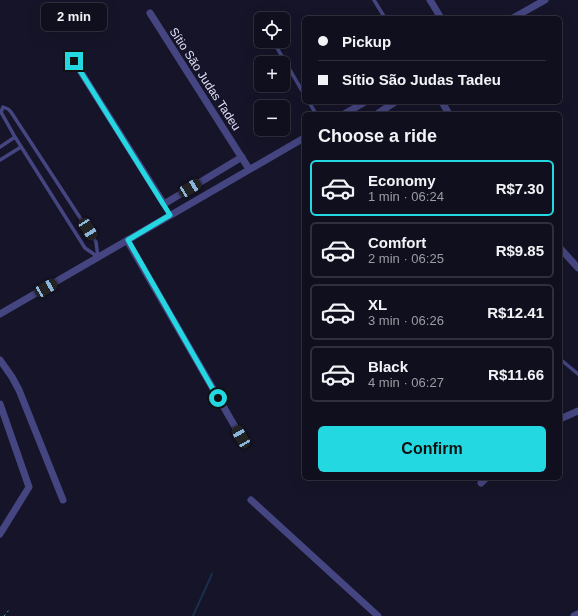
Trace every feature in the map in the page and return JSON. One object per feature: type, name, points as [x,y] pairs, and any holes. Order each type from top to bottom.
[{"type":"street","points":[[430,0],[440,16]]},
{"type":"street","points":[[517,16],[545,0]]},
{"type":"street","name":"Sítio São Judas Tadeu","points":[[150,13],[249,169]]},
{"type":"street","points":[[74,61],[170,215]]},
{"type":"street","points":[[348,112],[362,104]]},
{"type":"street","points":[[380,112],[392,104]]},
{"type":"street","points":[[0,314],[302,139]]},
{"type":"street","points":[[164,204],[242,157]]},
{"type":"street","points":[[128,240],[241,437]]},
{"type":"street","points":[[562,250],[578,268]]},
{"type":"street","points":[[0,360],[19,390],[63,500]]},
{"type":"street","points":[[0,404],[28,488],[0,534]]},
{"type":"street","points":[[562,418],[578,411]]},
{"type":"street","points":[[251,500],[378,616]]},
{"type":"street","points":[[574,616],[578,614]]},
{"type":"lane","points":[[374,0],[384,16]]},
{"type":"lane","points":[[277,48],[302,91]]},
{"type":"lane","points":[[3,107],[11,112],[96,242],[98,257],[85,248],[21,147],[1,112],[3,107]]},
{"type":"lane","points":[[0,147],[15,137]]},
{"type":"lane","points":[[0,160],[21,147]]},
{"type":"lane","points":[[562,362],[578,374]]},
{"type":"path","points":[[4,616],[9,610]]},
{"type":"waterway","points":[[193,616],[212,574]]},
{"type":"route","points":[[74,61],[170,215],[128,240],[218,398]]}]
